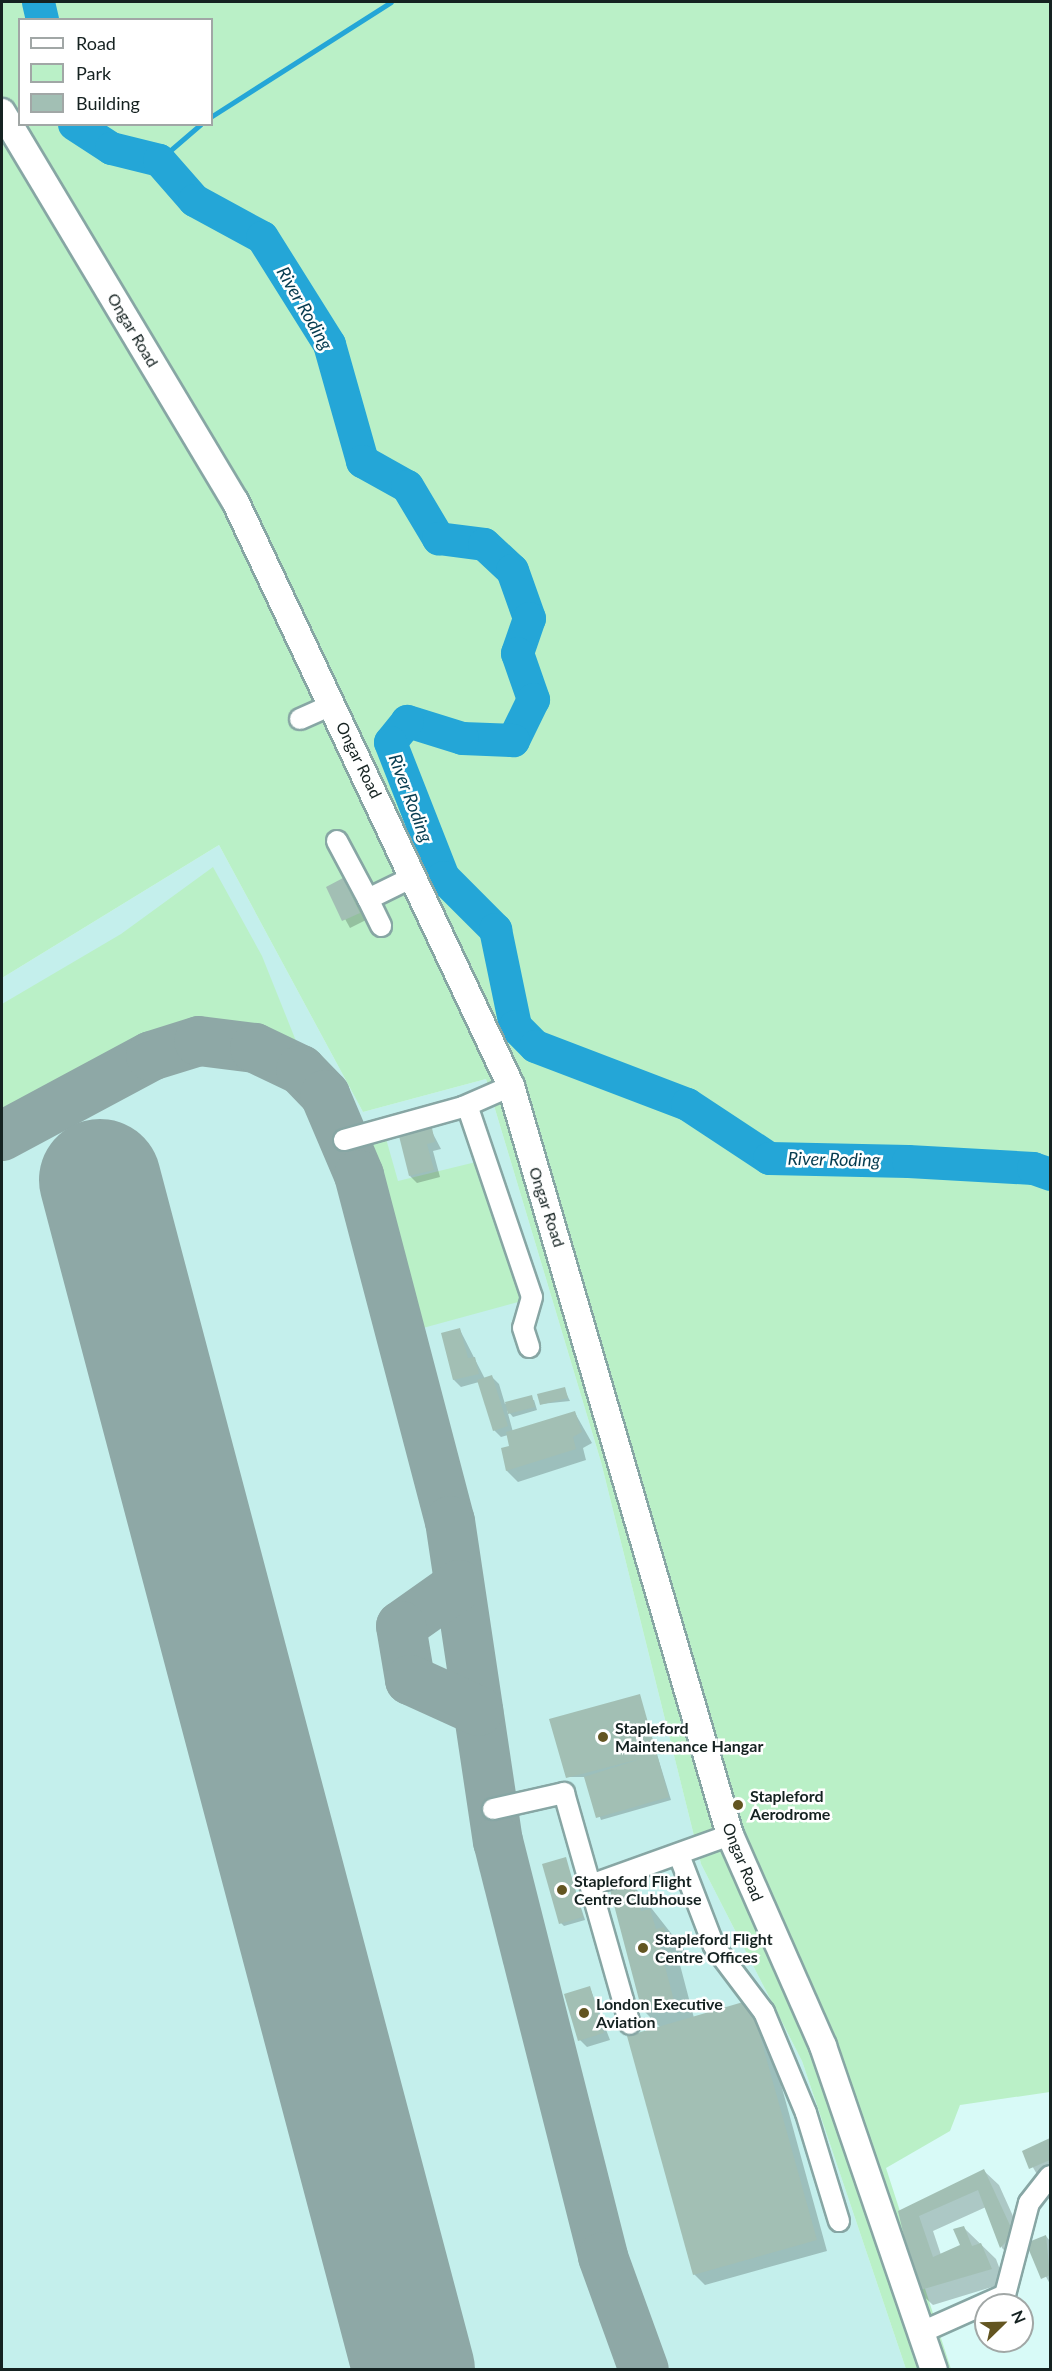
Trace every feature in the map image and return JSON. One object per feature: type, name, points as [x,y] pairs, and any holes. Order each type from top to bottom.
[{"type":"main road","name":"Ongar Road","points":[[2,112],[235,501],[415,876],[511,1086],[730,1835],[823,2046],[934,2370]]},
{"type":"lane","points":[[300,719],[333,704]]},
{"type":"lane","points":[[337,841],[381,926]]},
{"type":"lane","points":[[368,899],[415,876]]},
{"type":"lane","points":[[344,1140],[463,1107],[511,1086]]},
{"type":"lane","points":[[463,1107],[469,1111],[532,1297],[523,1328],[529,1347]]},
{"type":"lane","points":[[493,1809],[564,1793],[630,2024]]},
{"type":"lane","points":[[591,1885],[730,1835]]},
{"type":"lane","points":[[679,1855],[714,1946],[764,2012],[806,2113],[839,2221]]},
{"type":"lane","points":[[922,2332],[1005,2295],[1029,2203],[1050,2176]]},
{"type":"shaded area","points":[[219,845],[363,1112],[486,1079],[601,1462],[701,1864],[802,2061],[906,2369],[2,2370],[2,978]]},
{"type":"green space","points":[[2,2],[1050,2],[1050,2092],[960,2105],[950,2131],[886,2168],[951,2369],[906,2369],[802,2061],[701,1864],[601,1462],[486,1079],[363,1112],[219,845],[2,978]]},
{"type":"green space","points":[[213,867],[262,956],[302,1056],[251,1028],[200,1024],[68,1075],[2,1117],[2,1004],[121,934]]},
{"type":"green space","points":[[385,1135],[398,1181],[476,1162],[522,1301],[423,1328],[370,1140]]},
{"type":"building","points":[[343,878],[360,913],[342,921],[326,887]]},
{"type":"building","points":[[432,1128],[435,1142],[427,1144],[434,1170],[409,1176],[399,1136]]},
{"type":"building","points":[[460,1328],[468,1358],[475,1357],[479,1374],[453,1380],[441,1333]]},
{"type":"building","points":[[492,1375],[508,1426],[493,1431],[477,1380]]},
{"type":"building","points":[[565,1387],[568,1398],[540,1405],[537,1394]]},
{"type":"building","points":[[532,1395],[535,1407],[508,1414],[505,1402]]},
{"type":"building","points":[[575,1411],[582,1432],[573,1437],[576,1449],[506,1471],[501,1448],[509,1446],[506,1432]]},
{"type":"building","name":"Stapleford Maintenance Hangar","points":[[640,1694],[669,1797],[596,1818],[584,1777],[640,1759],[566,1778],[549,1719]]},
{"type":"building","name":"Stapleford Flight Centre Clubhouse","points":[[566,1857],[583,1917],[559,1924],[542,1864]]},
{"type":"building","name":"Stapleford Flight Centre Offices","points":[[634,1884],[641,1911],[650,1909],[656,1929],[664,1927],[667,1936],[658,1939],[674,2001],[642,2011],[610,1890]]},
{"type":"building","name":"London Executive Aviation","points":[[590,1986],[604,2033],[578,2041],[564,1994]]},
{"type":"building","points":[[750,2000],[817,2240],[693,2275],[627,2036]]},
{"type":"building","points":[[1050,2138],[1050,2160],[1029,2169],[1022,2151]]},
{"type":"building","points":[[984,2169],[1014,2234],[1000,2248],[978,2190],[919,2216],[933,2257],[960,2245],[953,2229],[964,2226],[972,2246],[981,2243],[992,2269],[917,2291],[898,2211]]},
{"type":"building","points":[[1046,2235],[1050,2275],[1041,2279],[1026,2243]]},
{"type":"waterway","name":"River Roding","points":[[38,2],[42,18]]},
{"type":"waterway","points":[[213,115],[391,2]]},
{"type":"waterway","name":"River Roding","points":[[77,126],[111,148],[159,160],[194,200],[262,237],[329,344],[362,461],[407,486],[438,538],[484,544],[512,570],[529,618],[517,653],[533,699],[513,740],[462,738],[407,721],[390,742],[443,877],[495,929],[515,1026],[535,1046],[687,1104],[769,1158],[908,1161],[1033,1168],[1050,1174]]},
{"type":"waterway","points":[[159,160],[199,126]]},
{"type":"taxiway","points":[[2,1136],[151,1056],[199,1041],[255,1048],[301,1070],[325,1095],[359,1175],[450,1521],[498,1841],[603,2257],[644,2370]]},
{"type":"taxiway","points":[[459,1585],[401,1626],[410,1680],[478,1711]]},
{"type":"runway","points":[[100,1180],[414,2370]]},
{"type":"place","name":"Stapleford Maintenance Hangar","points":[[603,1737]]},
{"type":"place","name":"Stapleford Aerodrome","points":[[738,1805]]},
{"type":"place","name":"Stapleford Flight Centre Clubhouse","points":[[562,1890]]},
{"type":"place","name":"Stapleford Flight Centre Offices","points":[[643,1948]]},
{"type":"place","name":"London Executive Aviation","points":[[584,2013]]}]
